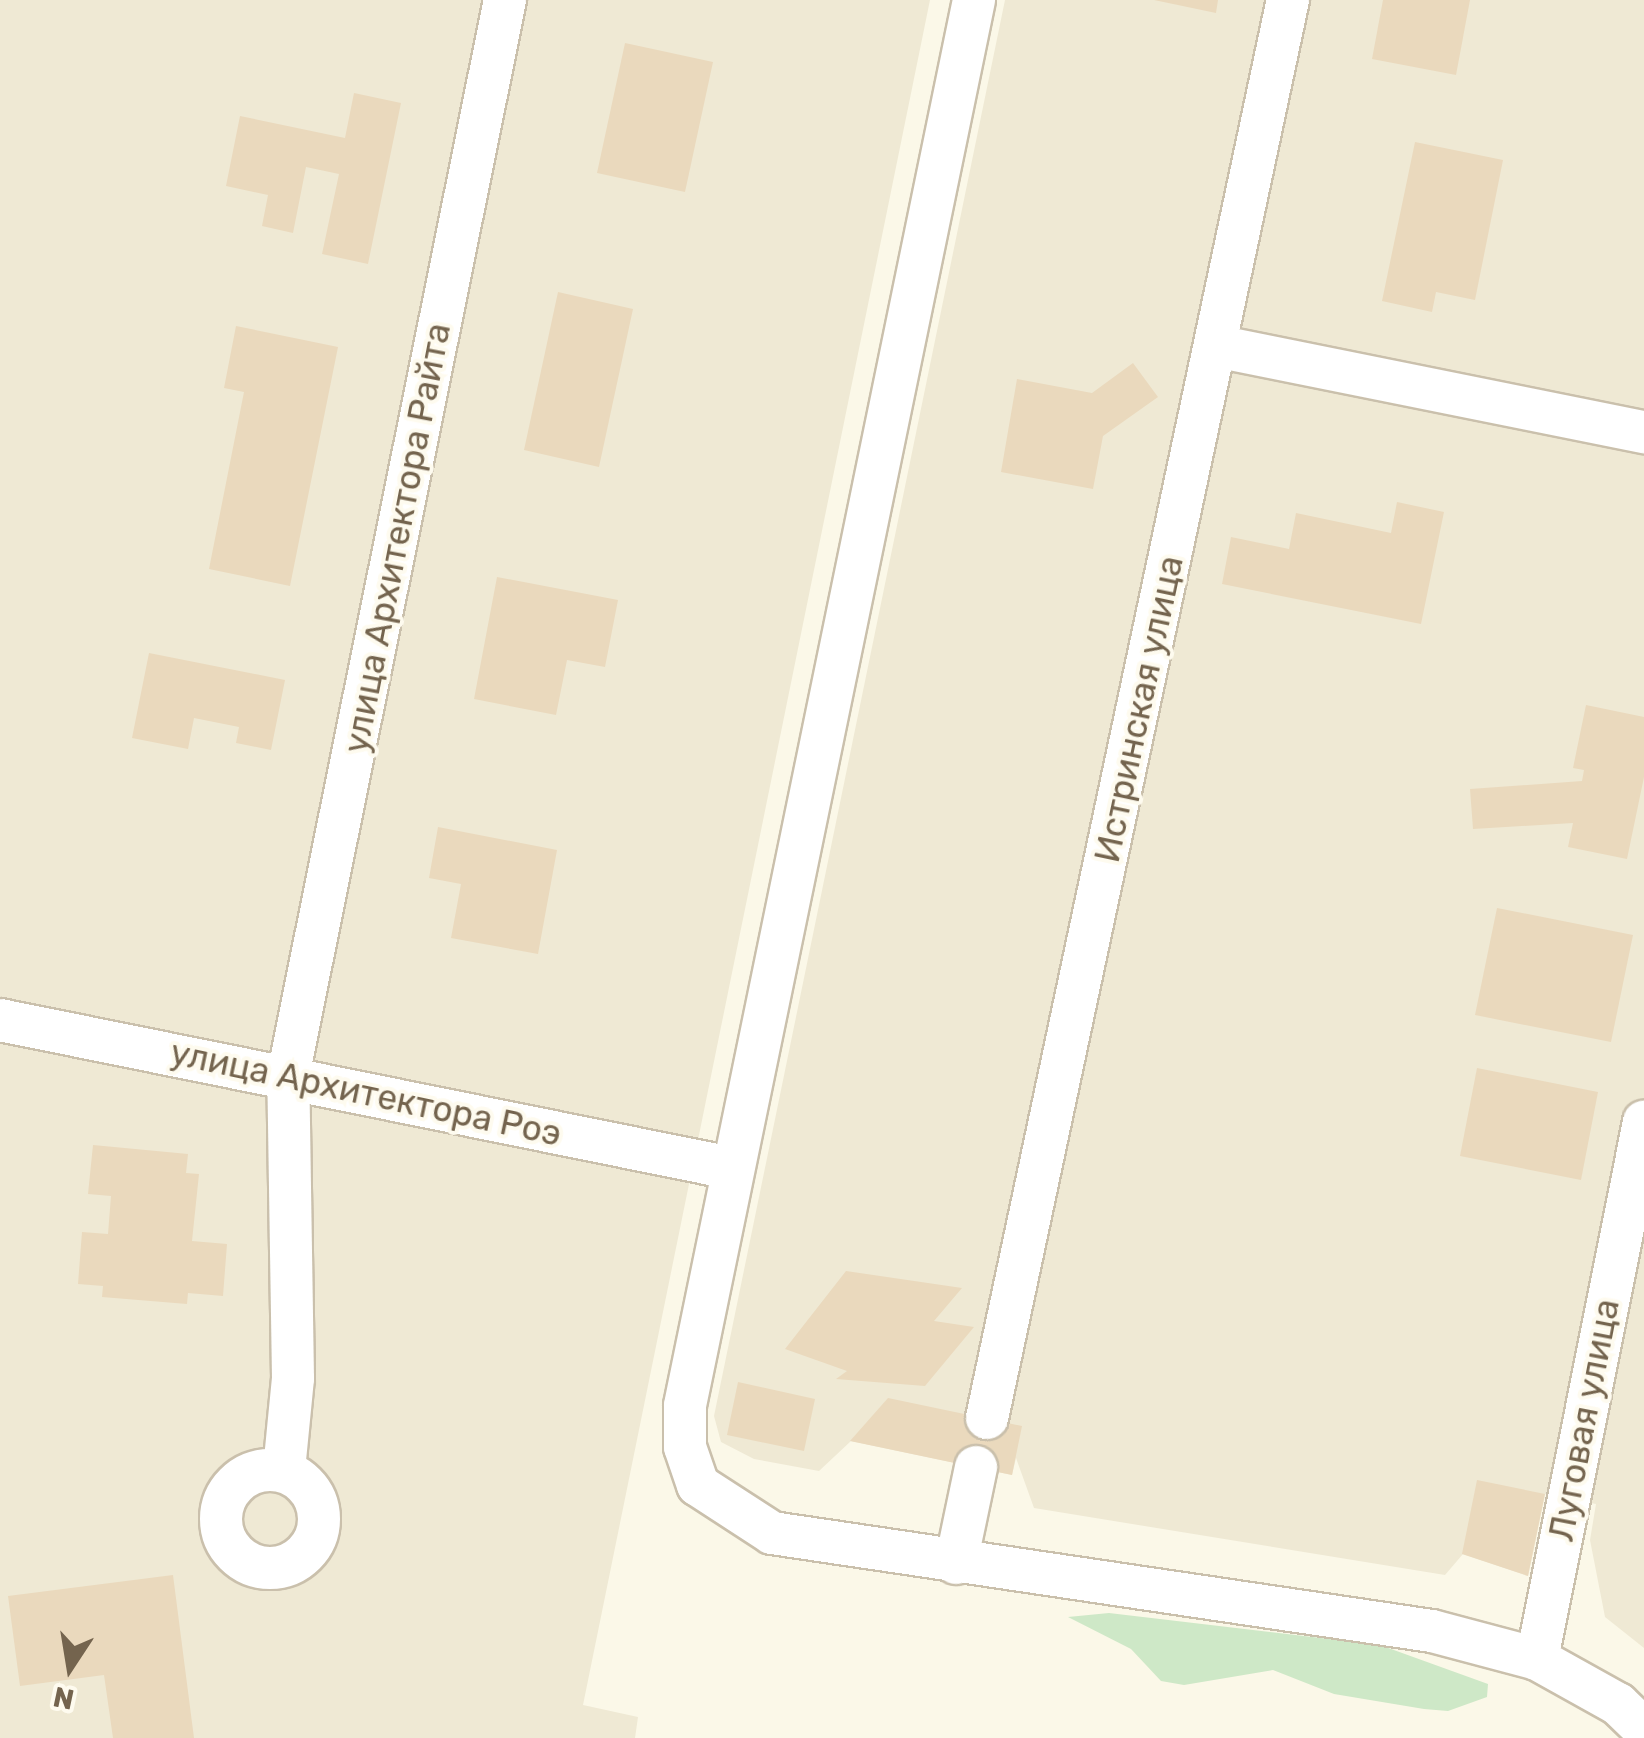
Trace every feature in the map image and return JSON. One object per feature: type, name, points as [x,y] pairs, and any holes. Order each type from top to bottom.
[{"type":"street","name":"улица Архитектора Райта","points":[[284,1470],[292,1378],[288,1076],[505,0]]},
{"type":"street","points":[[974,0],[685,1406],[686,1448],[698,1485],[772,1532],[1432,1632],[1536,1659],[1644,1728]]},
{"type":"street","name":"Истринская улица","points":[[987,1418],[1288,0]]},
{"type":"street","points":[[1216,346],[1644,432]]},
{"type":"street","name":"улица Архитектора Роэ","points":[[0,1020],[731,1168]]},
{"type":"street","name":"Луговая улица","points":[[1536,1659],[1644,1122]]},
{"type":"street","points":[[956,1562],[976,1467]]},
{"type":"shaded area","points":[[0,0],[930,0],[583,1705],[638,1717],[635,1738],[0,1738]]},
{"type":"shaded area","points":[[1005,0],[1644,0],[1644,1648],[1605,1617],[1590,1540],[1596,1504],[1545,1494],[1528,1576],[1463,1554],[1445,1575],[1034,1508],[1016,1458],[1012,1475],[851,1441],[819,1471],[754,1459],[721,1442],[714,1416]]},
{"type":"green space","points":[[1109,1613],[1380,1645],[1488,1684],[1487,1697],[1448,1711],[1424,1709],[1334,1694],[1273,1670],[1184,1685],[1161,1681],[1131,1649],[1068,1617]]},
{"type":"building","points":[[1154,0],[1218,0],[1216,13]]},
{"type":"building","points":[[1383,0],[1470,0],[1456,75],[1372,59]]},
{"type":"building","points":[[625,43],[713,62],[685,192],[597,173]]},
{"type":"building","points":[[354,93],[401,103],[368,264],[322,254],[339,174],[306,167],[293,233],[262,226],[268,195],[226,186],[240,116],[345,138]]},
{"type":"building","points":[[1415,142],[1503,160],[1475,300],[1436,292],[1432,312],[1382,301]]},
{"type":"building","points":[[558,292],[633,309],[599,467],[524,450]]},
{"type":"building","points":[[236,326],[338,347],[290,586],[209,569],[244,392],[224,388]]},
{"type":"building","points":[[1133,363],[1158,397],[1103,436],[1093,489],[1001,472],[1017,379],[1092,393]]},
{"type":"building","points":[[1397,502],[1444,512],[1421,624],[1222,584],[1231,537],[1289,549],[1296,513],[1391,533]]},
{"type":"building","points":[[497,577],[618,600],[605,667],[567,660],[556,715],[474,699]]},
{"type":"building","points":[[149,653],[285,680],[271,750],[236,743],[239,727],[194,718],[188,749],[132,738]]},
{"type":"building","points":[[1586,705],[1644,717],[1644,777],[1627,859],[1568,847],[1573,823],[1473,829],[1470,789],[1582,781],[1584,770],[1573,768]]},
{"type":"building","points":[[438,827],[557,850],[538,954],[451,938],[461,884],[429,878]]},
{"type":"building","points":[[1497,908],[1633,935],[1611,1042],[1475,1015]]},
{"type":"building","points":[[1477,1068],[1598,1092],[1581,1180],[1460,1156]]},
{"type":"building","points":[[93,1145],[188,1154],[186,1173],[199,1174],[192,1241],[227,1244],[223,1296],[188,1293],[187,1304],[102,1297],[103,1286],[78,1284],[82,1232],[108,1234],[111,1196],[88,1194]]},
{"type":"building","points":[[846,1271],[962,1288],[934,1321],[974,1327],[925,1386],[836,1379],[847,1371],[785,1349]]},
{"type":"building","points":[[738,1382],[815,1399],[804,1451],[727,1435]]},
{"type":"building","points":[[888,1398],[1022,1426],[1012,1475],[850,1441]]},
{"type":"building","points":[[1477,1480],[1545,1494],[1528,1576],[1462,1554]]},
{"type":"building","points":[[173,1575],[194,1738],[113,1738],[104,1675],[20,1686],[8,1596]]}]
